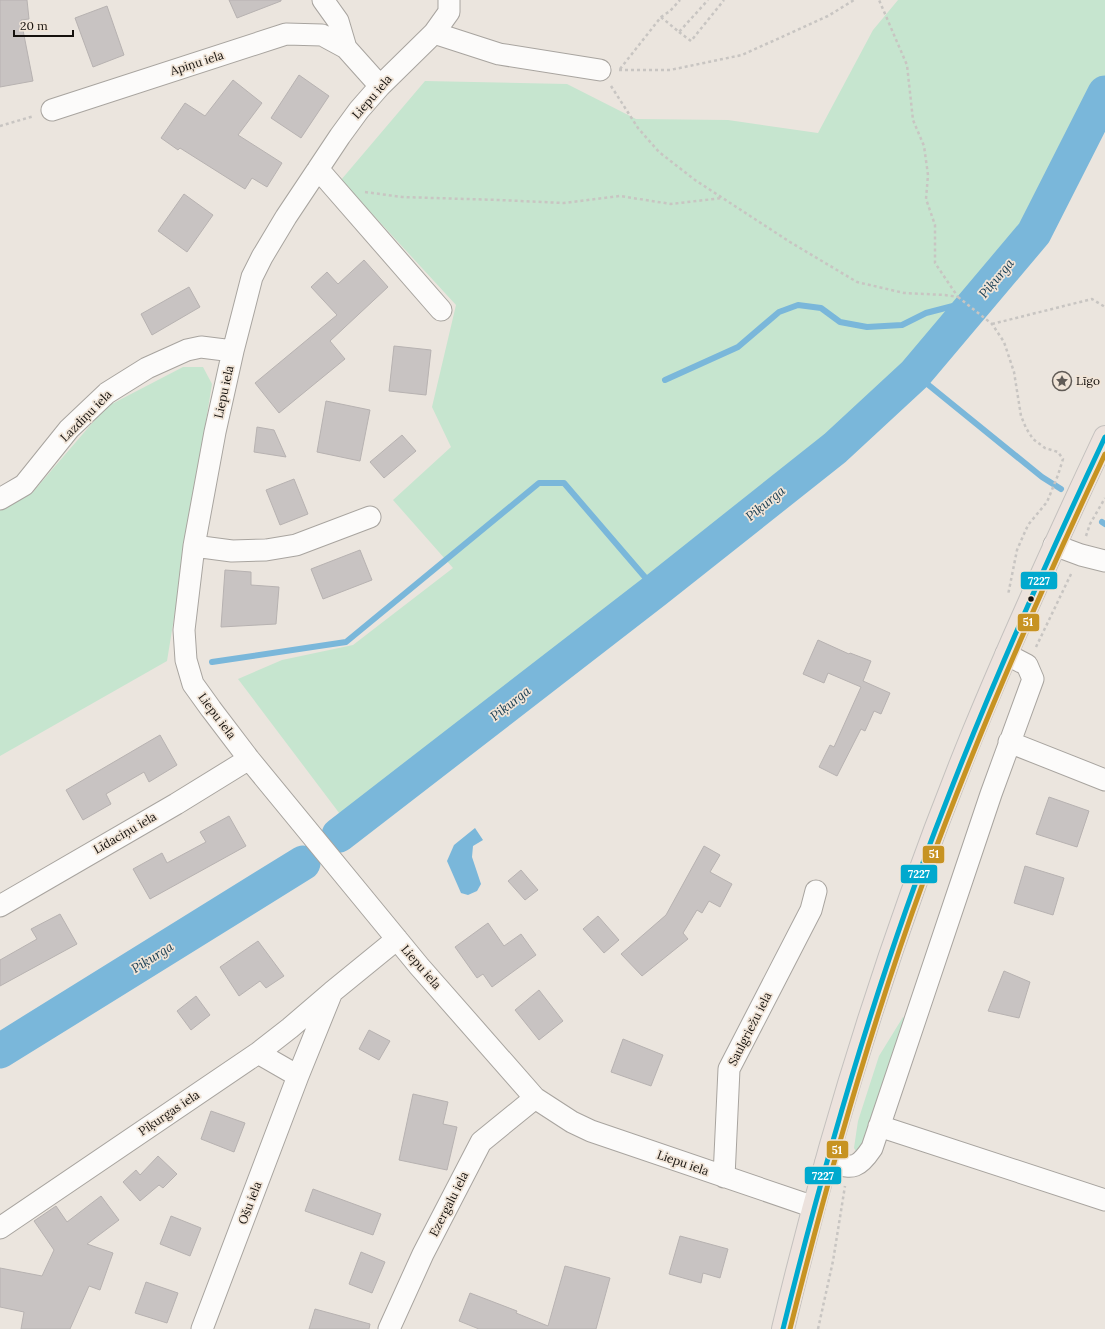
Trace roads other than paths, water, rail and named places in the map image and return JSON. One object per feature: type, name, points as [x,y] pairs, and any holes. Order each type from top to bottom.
[{"type":"main road","points":[[784,1329],[826,1162],[861,1045],[920,872],[972,735],[1006,654],[1054,545],[1105,437]]},
{"type":"street","points":[[323,0],[338,22],[346,48]]},
{"type":"street","name":"Liepu iela","points":[[449,0],[449,12],[434,33],[380,86],[359,110],[318,169],[262,256],[252,277],[233,351],[194,546],[184,630],[186,660],[193,684],[249,759],[397,939],[535,1098],[572,1122],[591,1131],[814,1207]]},
{"type":"street","points":[[434,33],[499,54],[600,70]]},
{"type":"street","name":"Apiņu iela","points":[[52,110],[286,34],[322,35],[346,48],[380,86]]},
{"type":"street","points":[[318,169],[441,310]]},
{"type":"street","name":"Lazdiņu iela","points":[[0,498],[24,485],[69,429],[107,393],[147,368],[187,350],[202,347],[233,351]]},
{"type":"street","points":[[194,546],[232,550],[266,550],[296,545],[370,517]]},
{"type":"street","points":[[1054,545],[1081,555],[1105,561]]},
{"type":"street","points":[[826,1162],[855,1166],[864,1161],[872,1148],[1009,742],[1032,679],[1027,665],[1006,654]]},
{"type":"street","points":[[1009,742],[1105,780]]},
{"type":"street","name":"Līdaciņu iela","points":[[0,906],[176,804],[249,759]]},
{"type":"street","name":"Saulgriežu iela","points":[[724,1177],[729,1069],[811,910],[816,891]]},
{"type":"street","name":"Ošu iela","points":[[202,1329],[298,1076],[332,992],[397,939]]},
{"type":"street","name":"Piķurgas iela","points":[[0,1228],[258,1052],[290,1028],[332,992]]},
{"type":"street","points":[[258,1052],[298,1076]]},
{"type":"street","name":"Ezergalu iela","points":[[389,1329],[423,1254],[481,1142],[535,1098]]},
{"type":"street","points":[[879,1126],[1105,1200]]},
{"type":"water","points":[[475,828],[483,840],[473,846],[472,857],[481,884],[477,891],[468,895],[461,893],[447,861],[454,845]]},
{"type":"waterway","name":"Piķurga","points":[[339,835],[656,590],[835,448],[915,374],[1034,233],[1105,93]]},
{"type":"waterway","points":[[665,380],[738,347],[779,312],[798,305],[821,308],[840,322],[867,327],[902,325],[926,313],[953,306],[968,311]]},
{"type":"waterway","points":[[915,374],[1042,477],[1061,489]]},
{"type":"waterway","points":[[212,662],[346,642],[539,483],[564,483],[656,590]]},
{"type":"waterway","name":"Piķurga","points":[[0,1051],[303,863]]},
{"type":"place","name":"Līgo","points":[[1062,381]]}]
